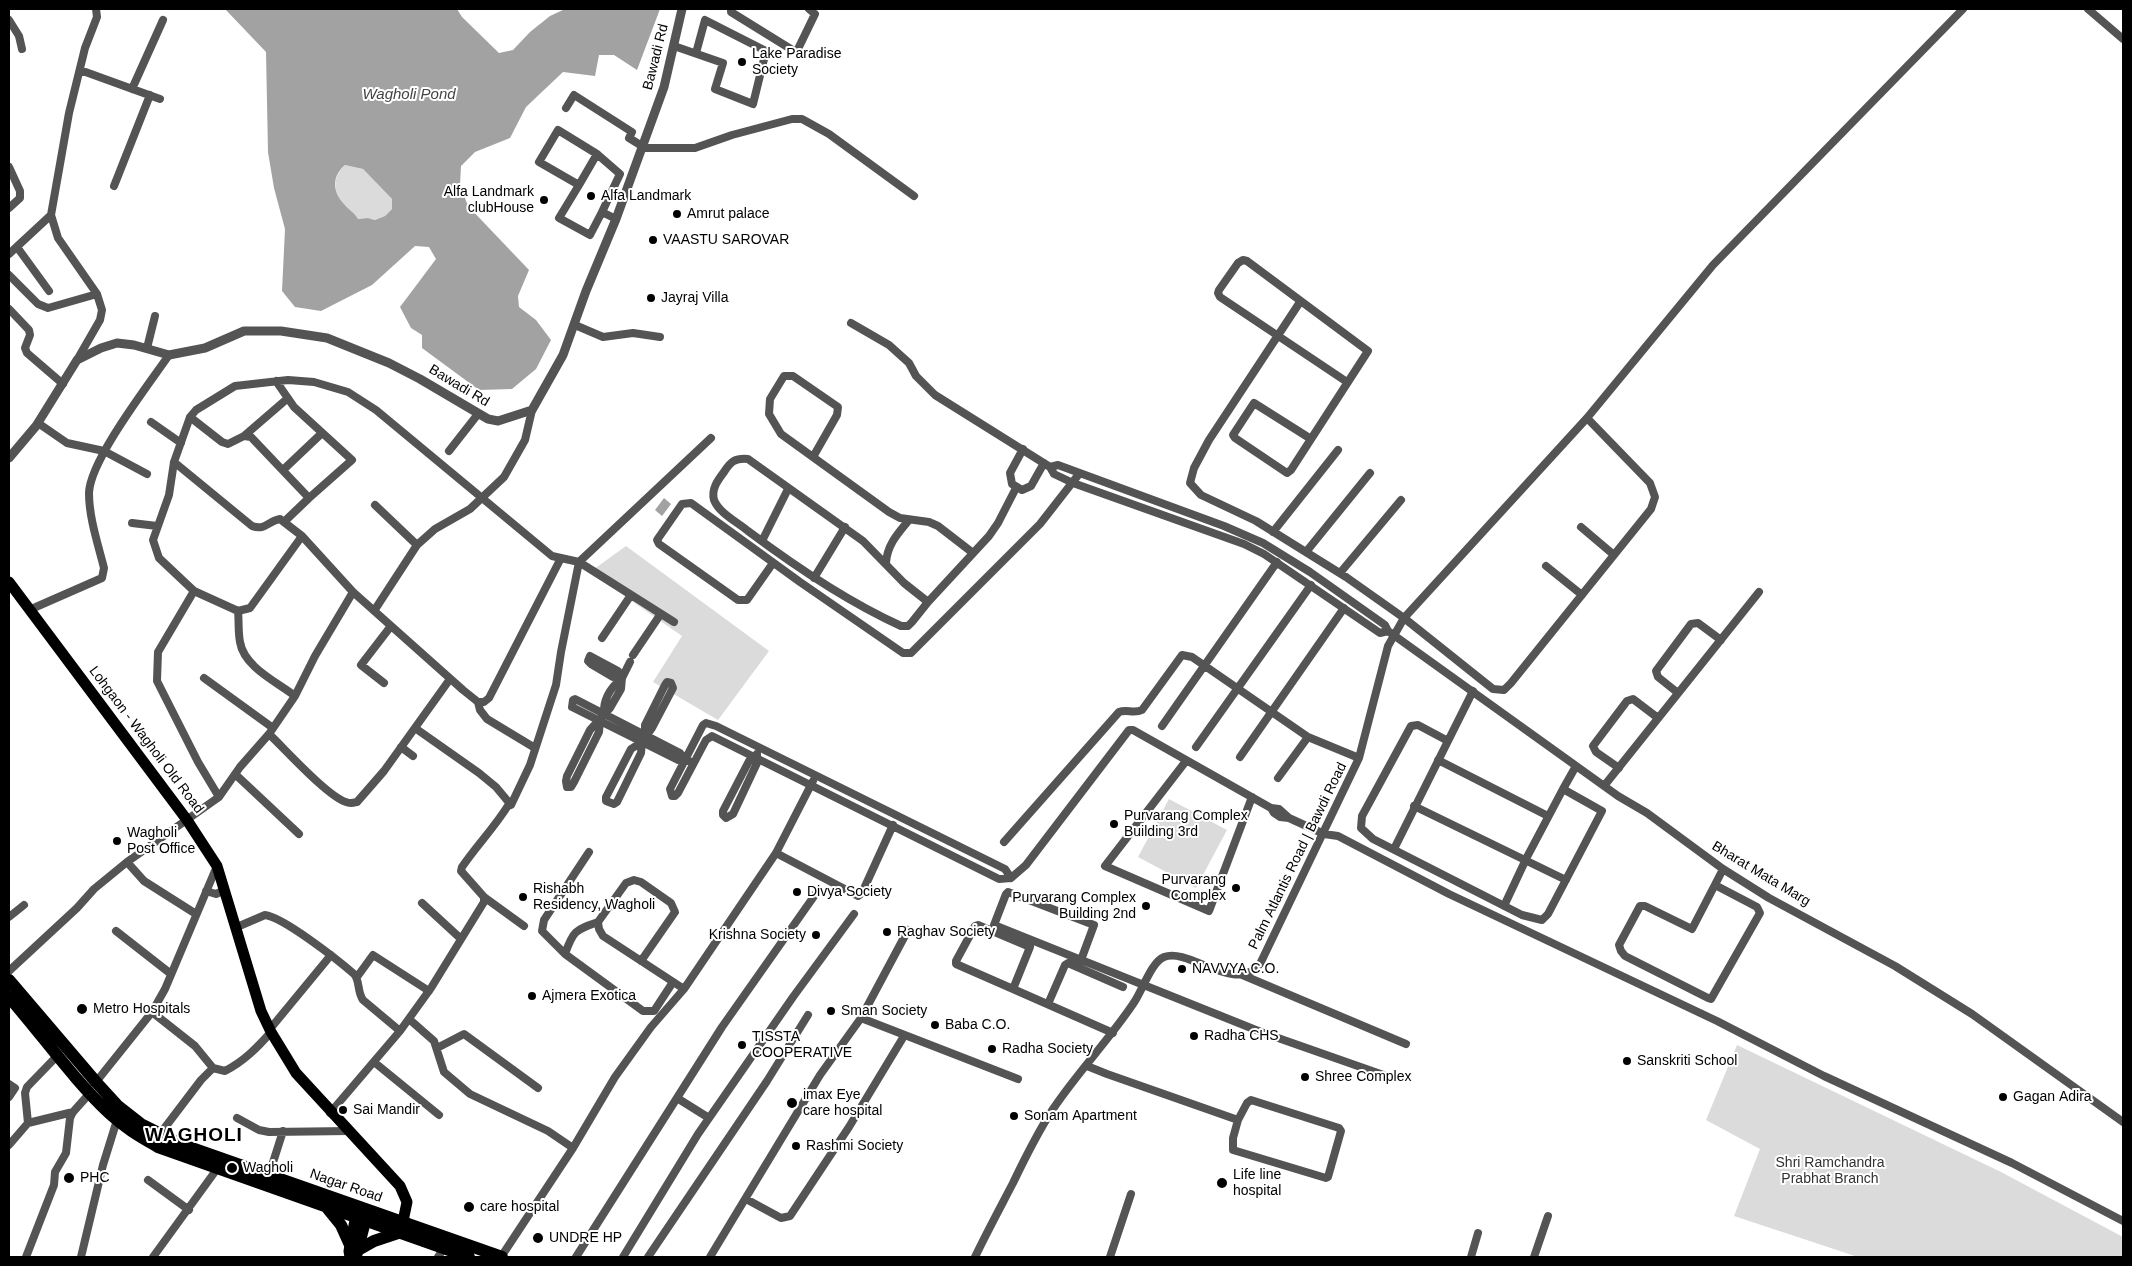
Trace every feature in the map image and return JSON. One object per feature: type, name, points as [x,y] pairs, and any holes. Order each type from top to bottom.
[{"type":"highway","name":"Nagar Road","points":[[9,980],[117,1120],[134,1133],[158,1147],[326,1208],[362,1214]]},
{"type":"highway","name":"Nagar Road","points":[[9,998],[58,1055],[93,1088],[141,1124],[183,1145],[269,1175],[362,1214],[501,1257]]},
{"type":"highway","points":[[326,1208],[341,1225],[353,1252],[402,1227]]},
{"type":"highway","name":"Nagar Road","points":[[402,1227],[441,1253],[470,1257]]},
{"type":"main road","name":"Lohgaon - Wagholi Old Road","points":[[9,582],[188,820],[216,866],[237,927],[247,968],[270,1031],[296,1073],[330,1113],[350,1131],[400,1186],[407,1202],[402,1227]]},
{"type":"main road","points":[[353,1252],[362,1214]]},
{"type":"street","points":[[9,458],[38,423],[63,384],[100,320],[102,310],[98,294],[58,238],[51,215],[69,113],[97,17],[96,9]]},
{"type":"street","name":"Bawadi Rd","points":[[77,360],[101,348],[117,343],[147,348],[169,355],[205,348],[244,331],[281,331],[327,338],[389,363],[420,379],[488,420],[498,421],[532,410],[563,355],[586,291],[616,219],[664,87],[682,9]]},
{"type":"street","points":[[731,9],[731,12],[794,51],[798,49],[815,14],[809,9]]},
{"type":"street","name":"Palm Atlantis Road | Bawdi Road","points":[[1240,974],[1253,972],[1260,964],[1359,758],[1390,633],[1587,418],[1713,264],[1963,9]]},
{"type":"street","points":[[2088,9],[2123,39]]},
{"type":"street","points":[[9,20],[19,36],[22,49]]},
{"type":"street","points":[[132,89],[163,20]]},
{"type":"street","points":[[674,46],[723,63],[715,89],[753,104],[766,51],[705,20],[696,53]]},
{"type":"street","points":[[80,70],[160,99]]},
{"type":"street","points":[[114,186],[150,95]]},
{"type":"street","points":[[566,108],[574,96],[632,132],[629,138],[642,147],[695,148],[732,135],[792,119],[802,119],[829,134],[914,196]]},
{"type":"street","points":[[578,185],[539,162],[558,130],[597,154],[620,174],[590,235],[560,218],[597,154]]},
{"type":"street","points":[[9,167],[20,191],[20,198],[9,208]]},
{"type":"street","points":[[602,212],[616,219]]},
{"type":"street","points":[[9,254],[51,215]]},
{"type":"street","points":[[16,247],[49,292]]},
{"type":"street","points":[[1311,439],[1254,404],[1235,430],[1234,438],[1288,473],[1291,470],[1368,351],[1243,260],[1238,263],[1219,290],[1220,297],[1347,382]]},
{"type":"street","points":[[9,276],[38,304],[48,308],[98,294]]},
{"type":"street","points":[[1300,302],[1236,402],[1209,440],[1194,468],[1190,484],[1201,495],[1256,521],[1340,573],[1404,618],[1493,689],[1504,690],[1511,683],[1651,509],[1655,497],[1650,483],[1587,418]]},
{"type":"street","points":[[9,309],[28,330],[30,335],[25,348],[27,353],[63,384]]},
{"type":"street","points":[[147,348],[155,316]]},
{"type":"street","points":[[851,323],[889,345],[909,362],[916,376],[935,395],[1023,449],[1047,465],[1054,474],[1074,483],[1244,544],[1277,562],[1380,633],[1390,633]]},
{"type":"street","points":[[575,325],[603,337],[633,333],[660,337]]},
{"type":"street","points":[[29,610],[102,578],[104,568],[90,504],[89,491],[91,480],[104,451],[169,355]]},
{"type":"street","points":[[813,457],[836,415],[838,406],[793,376],[784,376],[770,399],[770,414],[781,434],[889,512],[900,518],[930,522],[973,553]]},
{"type":"street","points":[[276,381],[294,407],[352,460],[308,498],[285,522]]},
{"type":"street","points":[[302,536],[250,608],[244,611],[238,611],[194,591],[159,558],[153,540],[169,495],[174,462],[190,417],[203,404],[235,386],[276,381],[314,382],[348,392],[376,410],[552,556],[579,562],[674,622]]},
{"type":"street","points":[[190,417],[222,442],[228,444],[244,436],[288,398]]},
{"type":"street","points":[[1236,402],[1249,410]]},
{"type":"street","points":[[374,610],[417,545],[435,529],[470,509],[504,477],[522,447],[529,430],[532,410]]},
{"type":"street","points":[[449,451],[478,414]]},
{"type":"street","points":[[151,422],[180,443]]},
{"type":"street","points":[[38,423],[67,443],[104,451],[147,474]]},
{"type":"street","points":[[283,470],[322,433]]},
{"type":"street","points":[[244,436],[251,437],[308,498]]},
{"type":"street","points":[[524,926],[484,897],[474,882],[462,871],[462,867],[475,848],[496,826],[509,804],[511,805],[535,748],[556,685],[579,562],[711,438]]},
{"type":"street","points":[[1023,449],[1010,473],[1012,484],[1016,488],[1022,490],[1031,486],[1047,465]]},
{"type":"street","points":[[1273,532],[1338,450]]},
{"type":"street","points":[[928,602],[904,583],[886,563],[845,527],[788,489],[748,459],[737,458],[730,462],[714,487],[714,499],[720,510],[814,578],[901,626],[908,626],[912,622],[998,523],[1016,488]]},
{"type":"street","points":[[174,462],[252,526],[259,529],[274,520],[280,519],[285,522],[302,536],[353,592],[478,702],[480,710],[487,720],[535,748]]},
{"type":"street","points":[[1047,465],[1058,465],[1224,526],[1263,543],[1310,572],[1385,625],[1390,633]]},
{"type":"street","points":[[1306,552],[1370,473]]},
{"type":"street","points":[[773,563],[747,600],[738,600],[659,544],[658,536],[682,504],[691,503],[903,654],[911,653],[1021,544],[1074,483],[1079,474]]},
{"type":"street","points":[[762,541],[788,489]]},
{"type":"street","points":[[1340,573],[1401,500]]},
{"type":"street","points":[[375,505],[417,545]]},
{"type":"street","points":[[886,563],[887,552],[897,534],[910,520]]},
{"type":"street","points":[[132,523],[157,526]]},
{"type":"street","points":[[814,578],[845,527]]},
{"type":"street","points":[[1581,527],[1614,555]]},
{"type":"street","points":[[478,702],[484,702],[489,698],[561,558]]},
{"type":"street","points":[[1162,726],[1277,562]]},
{"type":"street","points":[[1546,566],[1582,595]]},
{"type":"street","points":[[1196,747],[1311,585]]},
{"type":"street","points":[[194,591],[158,652],[157,681],[198,762],[219,796]]},
{"type":"street","points":[[9,971],[77,908],[94,889],[127,862],[219,796],[271,731],[295,696],[315,656],[353,592]]},
{"type":"street","points":[[1604,786],[1759,592]]},
{"type":"street","points":[[602,638],[631,595]]},
{"type":"street","points":[[1240,757],[1344,608]]},
{"type":"street","points":[[238,611],[240,643],[244,655],[250,662],[295,696]]},
{"type":"street","points":[[602,718],[590,730],[567,776],[567,787],[571,787],[599,732],[602,718],[604,704],[613,686],[622,678],[660,614]]},
{"type":"street","points":[[1678,693],[1658,677],[1656,671],[1691,624],[1698,624],[1721,640]]},
{"type":"street","points":[[384,682],[361,665],[390,626]]},
{"type":"street","name":"Bharat Mata Marg","points":[[1390,633],[1604,786],[1647,813],[1723,869],[1769,898],[1860,946],[1972,1014],[2123,1122]]},
{"type":"street","points":[[1004,842],[1119,712],[1124,710],[1138,712],[1142,710],[1182,655],[1188,654],[1308,737],[1359,758]]},
{"type":"street","points":[[204,678],[271,731],[323,786],[344,802],[351,804],[357,802],[401,747],[450,679]]},
{"type":"street","points":[[643,738],[641,753],[617,802],[614,804],[606,801],[606,797],[631,749],[643,738],[652,728],[673,688],[671,683],[668,682],[666,685],[645,725],[643,738]]},
{"type":"street","points":[[1394,849],[1473,691]]},
{"type":"street","points":[[1618,768],[1596,752],[1593,746],[1628,701],[1633,699],[1658,718]]},
{"type":"street","points":[[602,718],[643,738],[678,760],[693,763]]},
{"type":"street","points":[[706,724],[710,736],[811,784],[999,879],[1011,878],[1026,865],[1130,730],[1133,730],[1271,808],[1279,809],[1289,818],[1324,834],[1338,836],[1448,894],[1717,1021],[1824,1076],[2012,1163],[2123,1221]]},
{"type":"street","points":[[706,724],[716,726],[1005,869],[1011,878]]},
{"type":"street","points":[[706,724],[670,789],[672,796],[678,793],[693,763],[710,736]]},
{"type":"street","points":[[1448,741],[1418,725],[1411,726],[1362,816],[1361,828],[1366,834],[1504,906],[1522,915],[1542,920],[1548,914],[1602,811],[1562,789]]},
{"type":"street","points":[[415,728],[479,773],[496,787],[509,804]]},
{"type":"street","points":[[1278,778],[1308,737]]},
{"type":"street","points":[[401,747],[413,756]]},
{"type":"street","points":[[756,757],[749,761],[723,810],[726,818],[733,814],[757,763],[756,757],[760,748]]},
{"type":"street","points":[[1438,760],[1548,816]]},
{"type":"street","points":[[1186,761],[1105,866],[1209,911],[1252,796]]},
{"type":"street","points":[[1504,906],[1525,860],[1576,766]]},
{"type":"street","points":[[235,774],[299,834]]},
{"type":"street","points":[[501,1257],[573,1148],[615,1078],[651,1027],[684,989],[776,853],[815,776]]},
{"type":"street","points":[[1414,806],[1566,880]]},
{"type":"street","points":[[776,853],[858,896],[862,893],[897,827],[905,820]]},
{"type":"street","points":[[589,852],[544,920],[542,931],[565,954],[643,1011],[654,1010],[673,982]]},
{"type":"street","points":[[976,868],[981,858]]},
{"type":"street","points":[[127,862],[144,881],[196,914]]},
{"type":"street","points":[[26,1257],[54,1185],[54,1172],[66,1153],[73,1112],[152,1012],[165,989],[216,866]]},
{"type":"street","points":[[1715,885],[1757,907],[1760,913],[1714,997],[1708,998],[1625,956],[1621,952],[1619,945],[1640,906],[1645,906],[1692,929],[1723,869]]},
{"type":"street","points":[[641,961],[676,912],[671,903],[641,882],[634,880],[626,883],[598,922],[598,929],[603,936],[641,961],[673,982],[684,989]]},
{"type":"street","points":[[206,891],[216,894],[225,890]]},
{"type":"street","points":[[576,1257],[722,1027],[817,892]]},
{"type":"street","points":[[1081,960],[1094,925],[1008,892],[1006,894],[994,925],[1081,960],[1146,984],[1261,1032],[1392,1078]]},
{"type":"street","points":[[330,1113],[409,1019],[484,902],[484,897]]},
{"type":"street","points":[[422,903],[460,938]]},
{"type":"street","points":[[9,917],[24,905]]},
{"type":"street","points":[[623,1257],[709,1118],[854,914]]},
{"type":"street","points":[[237,927],[265,915],[271,916],[331,955],[357,977]]},
{"type":"street","points":[[565,954],[570,941],[579,928],[598,922]]},
{"type":"street","points":[[1013,989],[1030,947],[978,925],[974,926],[956,964],[1113,1033]]},
{"type":"street","points":[[710,1257],[820,1075],[861,1018],[908,930]]},
{"type":"street","points":[[116,931],[171,974]]},
{"type":"street","points":[[400,1031],[359,995],[357,977],[373,954],[428,991]]},
{"type":"street","points":[[152,1012],[195,1046],[213,1068],[225,1071],[248,1056],[331,955]]},
{"type":"street","points":[[975,1257],[1037,1135],[1053,1109],[1113,1033],[1146,984],[1156,964],[1164,957],[1174,956],[1207,968],[1240,974],[1406,1044]]},
{"type":"street","points":[[1048,1004],[1065,965],[1068,963],[1123,988]]},
{"type":"street","points":[[648,1257],[761,1089],[808,1015]]},
{"type":"street","points":[[861,1018],[1018,1079]]},
{"type":"street","points":[[409,1019],[434,1041],[444,1072],[470,1094],[548,1131],[573,1148]]},
{"type":"street","points":[[437,1048],[464,1034],[538,1088]]},
{"type":"street","points":[[746,1199],[781,1218],[790,1216],[849,1127],[904,1036]]},
{"type":"street","points":[[28,1123],[25,1093],[27,1086],[58,1055]]},
{"type":"street","points":[[374,1062],[439,1116]]},
{"type":"street","points":[[1087,1066],[1238,1120]]},
{"type":"street","points":[[160,1134],[201,1080],[213,1068]]},
{"type":"street","points":[[9,1084],[15,1088],[9,1097]]},
{"type":"street","points":[[677,1098],[709,1118]]},
{"type":"street","points":[[1251,1100],[1339,1128],[1341,1131],[1328,1177],[1326,1178],[1233,1150],[1238,1120],[1247,1103],[1251,1100]]},
{"type":"street","points":[[9,1145],[28,1123],[73,1112]]},
{"type":"street","points":[[237,1118],[258,1130],[269,1132],[350,1131]]},
{"type":"street","points":[[81,1257],[103,1165],[117,1120]]},
{"type":"street","points":[[269,1175],[283,1131]]},
{"type":"street","points":[[153,1257],[217,1169]]},
{"type":"street","points":[[148,1180],[188,1210]]},
{"type":"street","points":[[1110,1257],[1131,1194]]},
{"type":"street","points":[[1534,1257],[1548,1216]]},
{"type":"street","points":[[1471,1257],[1478,1233]]},
{"type":"green space","points":[[345,165],[363,169],[392,199],[392,209],[385,216],[375,220],[369,218],[358,219],[340,199],[336,189],[336,179]]},
{"type":"green space","points":[[626,546],[769,651],[718,720],[653,682],[682,636],[590,572]]},
{"type":"green space","points":[[1169,799],[1227,830],[1196,888],[1138,857]]},
{"type":"green space","name":"Shri Ramchandra Prabhat Branch","points":[[1737,1045],[2001,1172],[2123,1237],[2123,1257],[1858,1257],[1734,1216],[1760,1149],[1706,1120]]},
{"type":"water","name":"Wagholi Pond","points":[[225,9],[457,9],[462,17],[499,53],[513,50],[530,32],[550,16],[565,9],[660,9],[637,70],[614,55],[599,55],[595,76],[563,72],[526,107],[510,138],[475,152],[461,166],[460,185],[468,206],[529,270],[518,296],[519,307],[536,320],[551,340],[536,369],[512,389],[479,390],[422,348],[422,335],[411,328],[400,307],[436,259],[429,247],[415,246],[372,285],[321,311],[295,307],[282,291],[285,229],[274,188],[268,152],[266,52]],"holes":[[[345,165],[363,169],[392,199],[392,209],[385,216],[375,220],[368,218],[358,219],[337,194],[336,179]]]},
{"type":"water","points":[[664,498],[671,504],[662,516],[655,510]]},
{"type":"place","name":"Lake Paradise Society","points":[[742,62]]},
{"type":"place","name":"Alfa Landmark","points":[[591,196]]},
{"type":"place","name":"Alfa Landmark clubHouse","points":[[544,200]]},
{"type":"place","name":"Amrut palace","points":[[677,214]]},
{"type":"place","name":"VAASTU SAROVAR","points":[[653,240]]},
{"type":"place","name":"Jayraj Villa","points":[[651,298]]},
{"type":"place","name":"Purvarang Complex Building 3rd","points":[[1114,824]]},
{"type":"place","name":"Wagholi Post Office","points":[[117,841]]},
{"type":"place","name":"Purvarang Complex","points":[[1236,888]]},
{"type":"place","name":"Divya Society","points":[[797,892]]},
{"type":"place","name":"Rishabh Residency, Wagholi","points":[[523,897]]},
{"type":"place","name":"Purvarang Complex Building 2nd","points":[[1146,906]]},
{"type":"place","name":"Raghav Society","points":[[887,932]]},
{"type":"place","name":"Krishna Society","points":[[816,935]]},
{"type":"place","name":"NAVVYA C.O.","points":[[1182,969]]},
{"type":"place","name":"Ajmera Exotica","points":[[532,996]]},
{"type":"place","name":"Metro Hospitals","points":[[82,1009]]},
{"type":"place","name":"Sman Society","points":[[831,1011]]},
{"type":"place","name":"Baba C.O.","points":[[935,1025]]},
{"type":"place","name":"Radha CHS","points":[[1194,1036]]},
{"type":"place","name":"TISSTA COOPERATIVE","points":[[742,1045]]},
{"type":"place","name":"Radha Society","points":[[992,1049]]},
{"type":"place","name":"Sanskriti School","points":[[1627,1061]]},
{"type":"place","name":"Shree Complex","points":[[1305,1077]]},
{"type":"place","name":"Gagan Adira","points":[[2003,1097]]},
{"type":"place","name":"imax Eye care hospital","points":[[792,1103]]},
{"type":"place","name":"Sai Mandir","points":[[343,1110]]},
{"type":"place","name":"Sonam Apartment","points":[[1014,1116]]},
{"type":"place","name":"Rashmi Society","points":[[796,1146]]},
{"type":"place","name":"Wagholi","points":[[232,1168]]},
{"type":"place","name":"PHC","points":[[69,1178]]},
{"type":"place","name":"Life line hospital","points":[[1222,1183]]},
{"type":"place","name":"care hospital","points":[[469,1207]]},
{"type":"place","name":"UNDRE HP","points":[[538,1238]]},
{"type":"district","name":"WAGHOLI","points":[[194,1136]]}]
